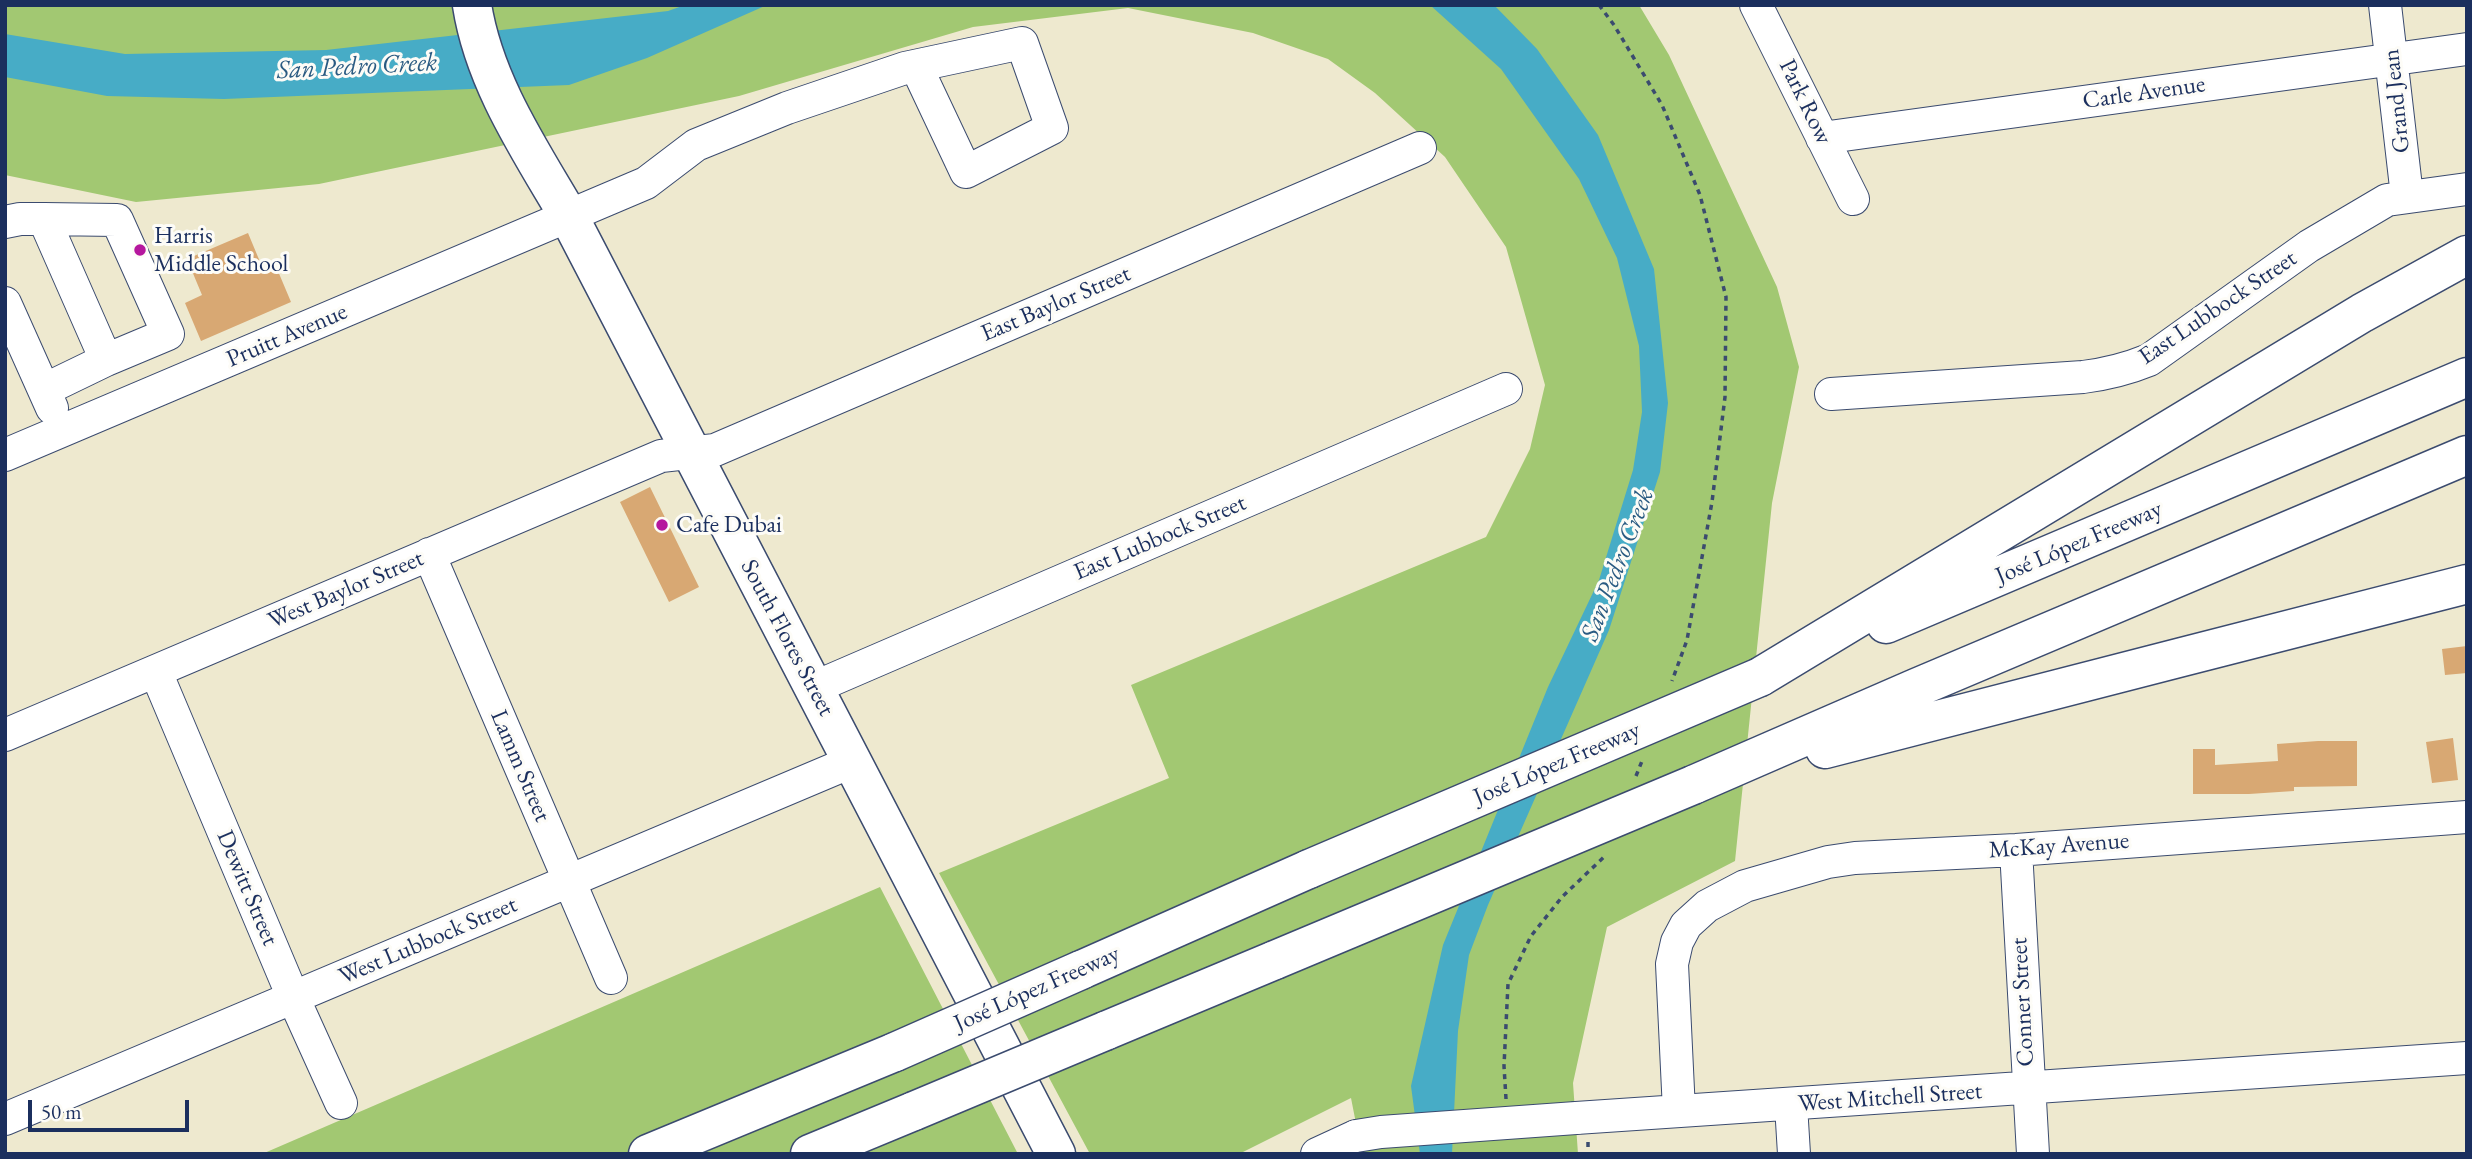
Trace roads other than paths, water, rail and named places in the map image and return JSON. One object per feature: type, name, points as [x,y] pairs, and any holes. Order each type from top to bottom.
[{"type":"main road","name":"South Flores Street","points":[[472,5],[489,66],[503,102],[568,215],[1056,1154]]},
{"type":"main road","points":[[1760,677],[2362,313],[2467,255]]},
{"type":"main road","name":"José López Freeway","points":[[648,1154],[895,1052],[1309,869],[2467,377]]},
{"type":"main road","points":[[810,1154],[1702,782],[1916,688],[2467,455]]},
{"type":"main road","points":[[1702,782],[2005,701],[2467,584]]},
{"type":"main road","points":[[827,1154],[914,1111]]},
{"type":"street","name":"Park Row","points":[[1756,5],[1853,199]]},
{"type":"street","name":"Grand Jean","points":[[2385,5],[2407,196]]},
{"type":"street","name":"Pruitt Avenue","points":[[5,455],[646,183],[695,145],[787,108],[916,66],[1022,43],[1052,128],[966,172],[916,66]]},
{"type":"street","name":"Carle Avenue","points":[[1822,138],[2467,50]]},
{"type":"street","name":"East Baylor Street","points":[[690,452],[715,450],[1420,148]]},
{"type":"street","name":"East Lubbock Street","points":[[1831,394],[2083,377],[2110,374],[2136,366],[2149,360],[2309,246],[2387,200],[2467,190]]},
{"type":"street","points":[[5,222],[20,219],[117,220],[188,378]]},
{"type":"street","points":[[44,219],[106,360]]},
{"type":"street","points":[[5,303],[62,431]]},
{"type":"street","points":[[44,390],[168,334]]},
{"type":"street","name":"East Lubbock Street","points":[[813,688],[1506,388]]},
{"type":"street","name":"West Baylor Street","points":[[5,735],[661,456],[690,452]]},
{"type":"street","name":"Lamm Street","points":[[429,554],[611,978]]},
{"type":"street","name":"Dewitt Street","points":[[156,671],[293,997],[341,1103]]},
{"type":"street","name":"West Lubbock Street","points":[[5,1119],[851,762]]},
{"type":"street","name":"McKay Avenue","points":[[1679,1111],[1672,964],[1677,942],[1686,925],[1707,906],[1745,886],[1828,862],[1855,858],[2016,850],[2467,817]]},
{"type":"street","name":"Conner Street","points":[[2016,850],[2033,1154]]},
{"type":"street","name":"West Mitchell Street","points":[[1317,1154],[1356,1136],[1381,1132],[1582,1129],[1679,1111],[2467,1058]]},
{"type":"street","points":[[1791,1105],[1794,1154]]},
{"type":"water","name":"San Pedro Creek","points":[[685,5],[767,5],[647,58],[569,85],[224,99],[107,96],[5,77],[5,34],[125,54],[326,50],[668,11]]},
{"type":"water","name":"San Pedro Creek","points":[[1430,5],[1494,5],[1537,49],[1598,135],[1654,269],[1668,403],[1660,472],[1609,630],[1488,905],[1469,955],[1458,1031],[1452,1154],[1420,1154],[1411,1086],[1443,945],[1548,687],[1599,580],[1633,470],[1642,412],[1639,346],[1617,258],[1579,179],[1501,69]]},
{"type":"place","name":"Harris Middle School","points":[[140,250]]},
{"type":"place","name":"Cafe Dubai","points":[[662,525]]}]
